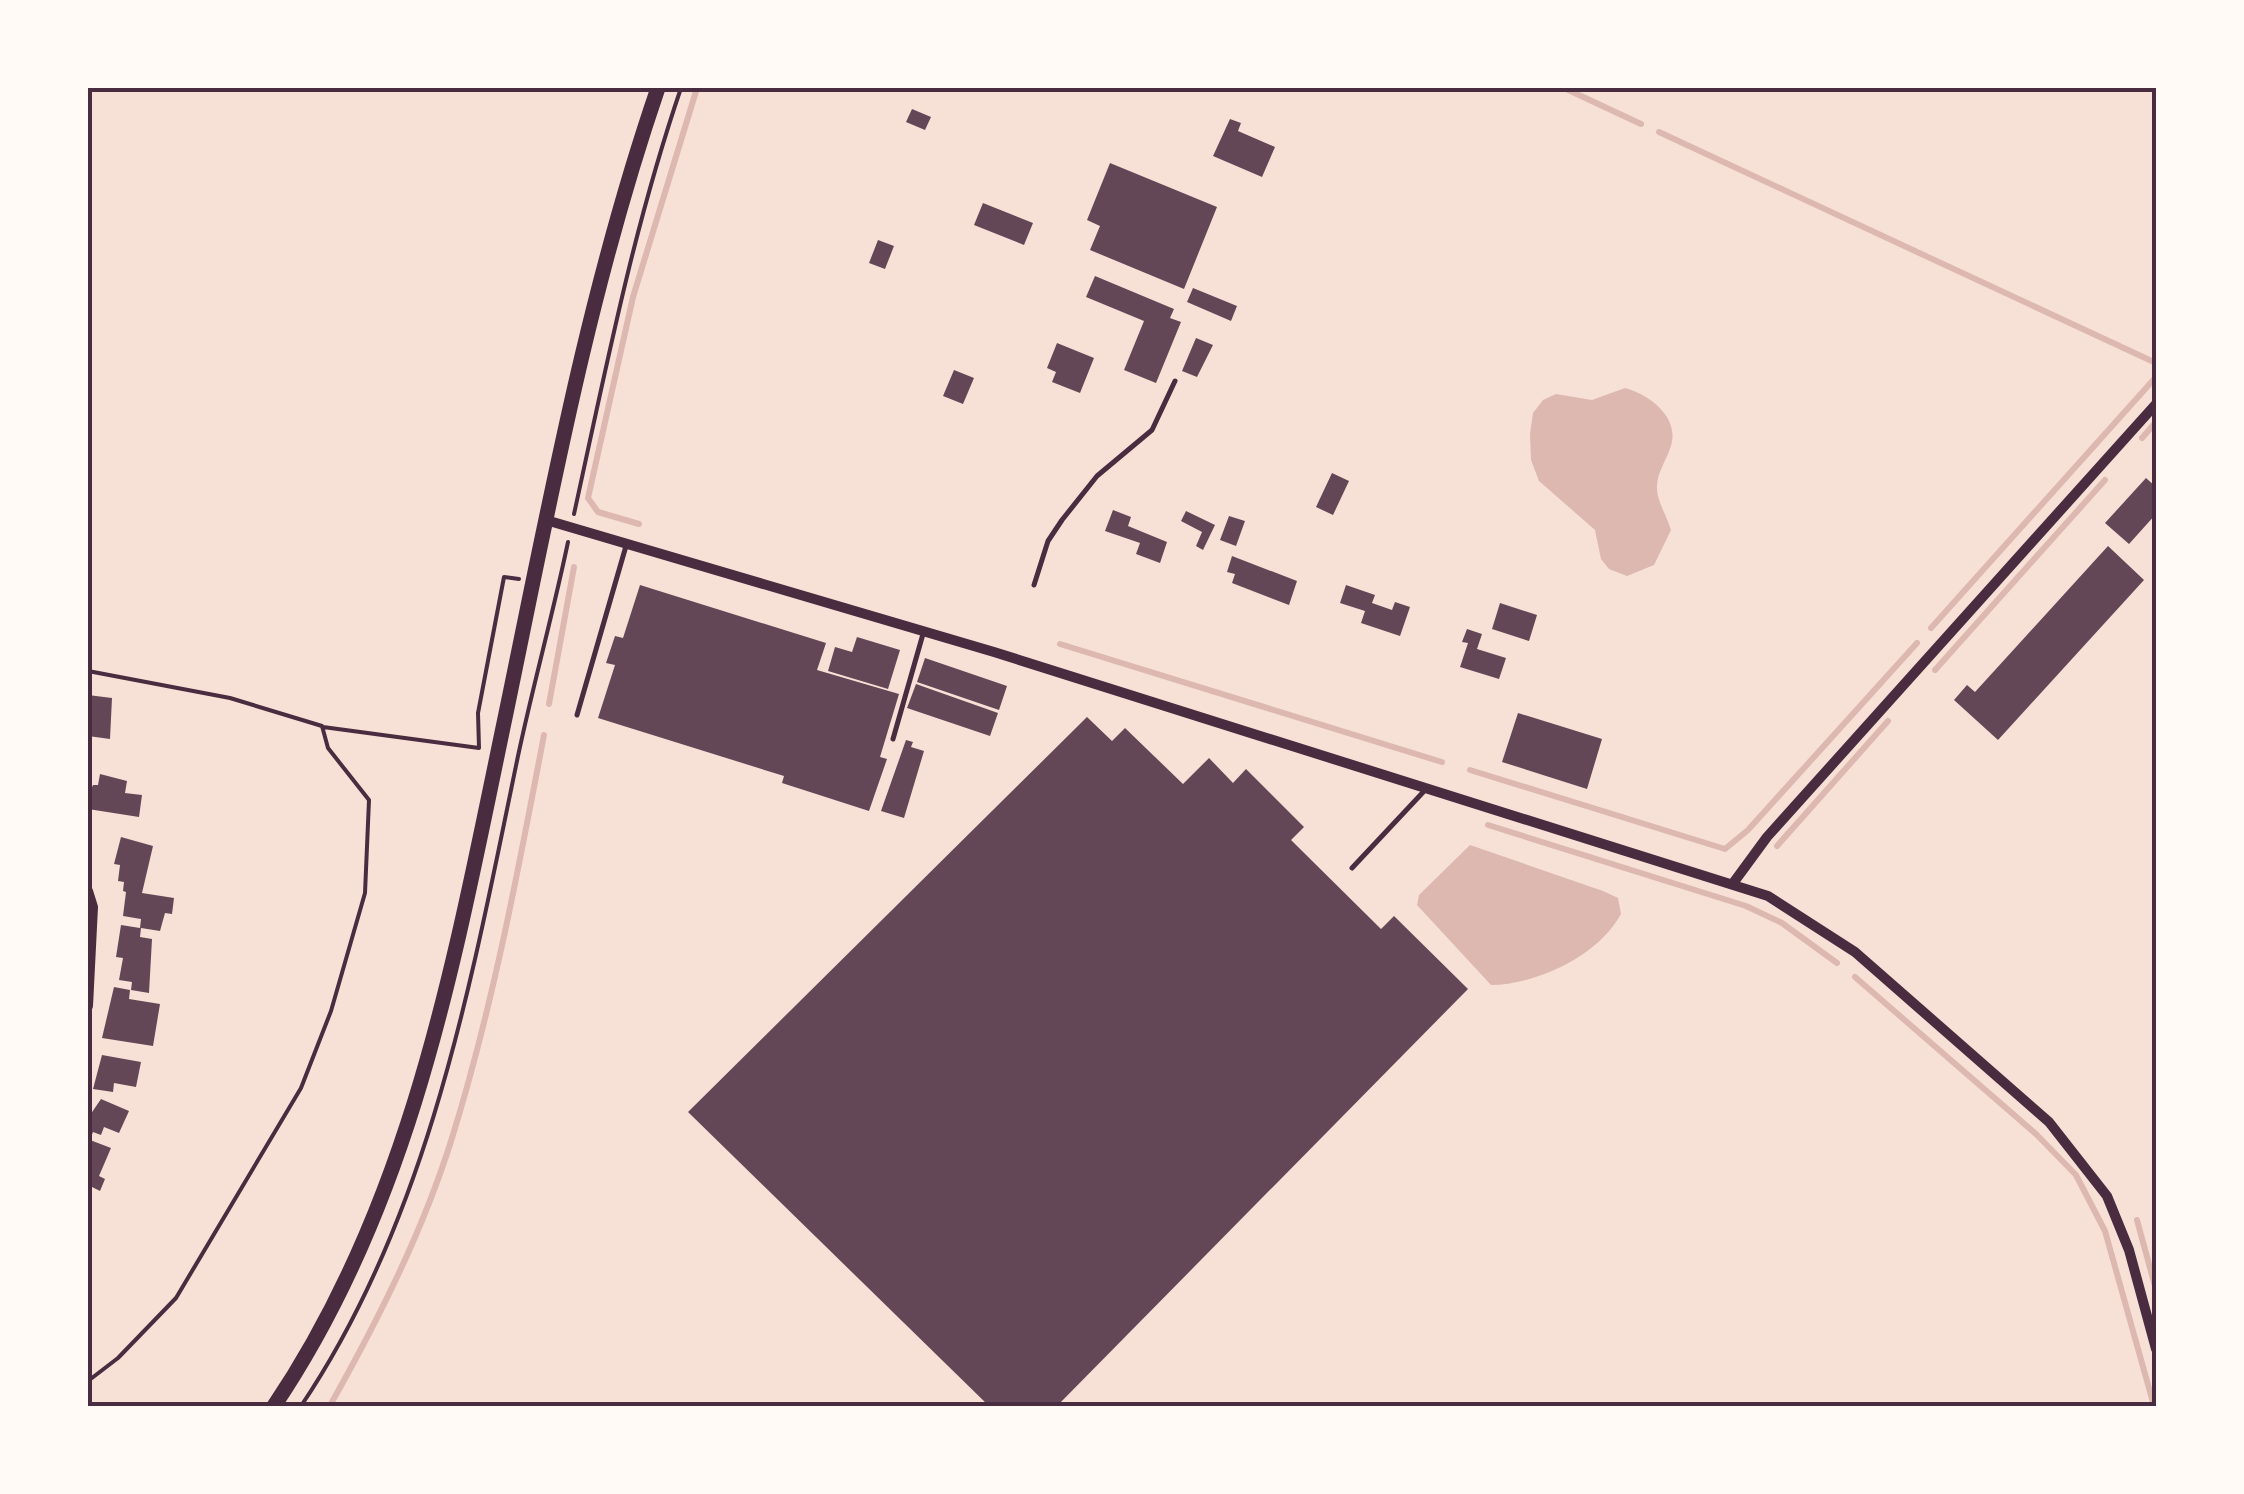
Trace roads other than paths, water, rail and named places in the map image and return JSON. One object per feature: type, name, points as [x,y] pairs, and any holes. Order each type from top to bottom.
[{"type":"main road","points":[[274,1406],[344,1286],[387,1190],[430,1056],[465,919],[546,520],[605,262],[658,88]]},
{"type":"street","points":[[1734,882],[1767,837],[2156,404]]},
{"type":"street","points":[[546,520],[1429,786],[1768,896],[1855,952],[2049,1122],[2107,1196],[2129,1250],[2156,1350]]},
{"type":"street","points":[[88,891],[93,907],[88,1006]]},
{"type":"lane","points":[[1034,585],[1048,541],[1062,520],[1098,476],[1152,430],[1175,381]]},
{"type":"lane","points":[[577,715],[628,543]]},
{"type":"lane","points":[[893,739],[924,631]]},
{"type":"lane","points":[[1352,868],[1429,786]]},
{"type":"waterway","points":[[639,524],[598,512],[588,498],[633,297],[697,88]]},
{"type":"waterway","points":[[1564,88],[1641,124]]},
{"type":"waterway","points":[[1659,132],[2156,363]]},
{"type":"waterway","points":[[1931,628],[2156,377]]},
{"type":"waterway","points":[[2142,438],[2156,422]]},
{"type":"waterway","points":[[1935,670],[2105,480]]},
{"type":"waterway","points":[[549,704],[574,567]]},
{"type":"waterway","points":[[1470,770],[1725,849],[1748,830],[1917,643]]},
{"type":"waterway","points":[[1060,644],[1442,762]]},
{"type":"waterway","points":[[1777,846],[1888,721]]},
{"type":"waterway","points":[[332,1402],[399,1273],[452,1138],[492,988],[544,735]]},
{"type":"waterway","points":[[1488,825],[1746,906],[1782,923],[1837,963]]},
{"type":"waterway","points":[[1855,977],[2036,1134],[2076,1175],[2105,1231],[2154,1406]]},
{"type":"waterway","points":[[2137,1220],[2156,1290]]}]
